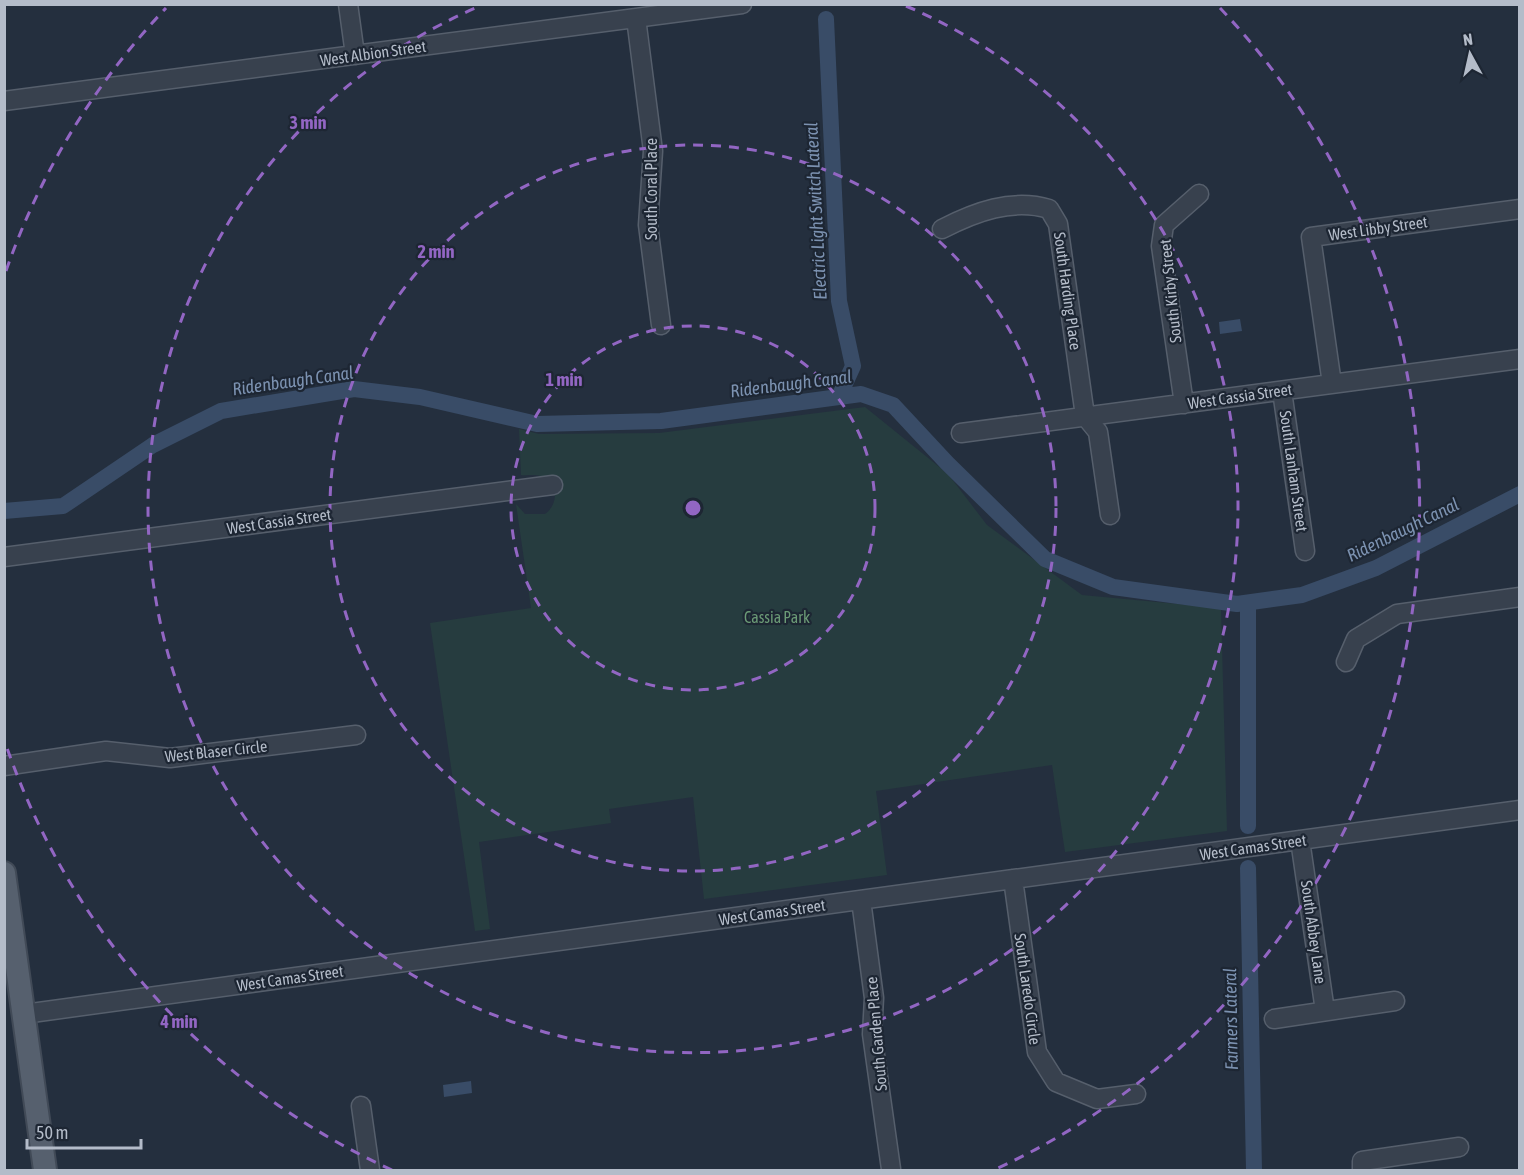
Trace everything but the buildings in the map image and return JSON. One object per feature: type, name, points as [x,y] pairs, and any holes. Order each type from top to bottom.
[{"type":"main road","points":[[4,873],[12,978],[24,1014],[45,1170]]},
{"type":"street","points":[[348,4],[355,55]]},
{"type":"street","name":"West Albion Street","points":[[4,101],[742,4]]},
{"type":"street","name":"South Coral Place","points":[[636,18],[653,151],[648,225],[661,325]]},
{"type":"street","name":"South Kirby Street","points":[[1184,404],[1161,246],[1164,225],[1199,194]]},
{"type":"street","name":"South Harding Place","points":[[942,229],[975,212],[1032,204],[1049,209],[1058,224],[1085,417]]},
{"type":"street","name":"West Libby Street","points":[[1332,384],[1311,237],[1520,209]]},
{"type":"street","name":"West Cassia Street","points":[[961,433],[1520,359]]},
{"type":"street","name":"South Lanham Street","points":[[1282,391],[1305,551]]},
{"type":"street","points":[[1085,417],[1098,432],[1110,516]]},
{"type":"street","name":"West Cassia Street","points":[[4,557],[553,485]]},
{"type":"street","points":[[1346,662],[1356,639],[1397,614],[1520,597]]},
{"type":"street","name":"West Blaser Circle","points":[[4,766],[106,751],[170,758],[356,735]]},
{"type":"street","name":"West Camas Street","points":[[24,1014],[1013,879],[1301,846],[1520,810]]},
{"type":"street","name":"South Abbey Lane","points":[[1301,846],[1326,1011]]},
{"type":"street","name":"South Laredo Circle","points":[[1013,879],[1037,1052],[1056,1083],[1097,1099],[1136,1094]]},
{"type":"street","name":"South Garden Place","points":[[861,900],[874,998],[872,1034],[891,1169]]},
{"type":"street","points":[[1274,1019],[1395,1001]]},
{"type":"street","points":[[361,1106],[370,1170]]},
{"type":"street","points":[[1362,1170],[1362,1161],[1459,1147]]},
{"type":"green space","name":"Cassia Park","points":[[865,407],[948,474],[987,525],[1082,595],[1221,608],[1227,831],[1065,852],[1052,765],[876,791],[887,875],[704,899],[693,797],[609,809],[611,823],[479,842],[490,929],[475,931],[430,623],[531,608],[516,504],[525,514],[545,514],[553,505],[555,493],[551,483],[546,479],[538,475],[521,475],[519,429],[539,434],[659,433]]},
{"type":"water","points":[[1240,319],[1242,331],[1220,334],[1219,322]]},
{"type":"water","points":[[471,1081],[472,1093],[444,1097],[443,1085]]},
{"type":"waterway","name":"Electric Light Switch Lateral","points":[[826,19],[839,301],[853,366],[839,397]]},
{"type":"waterway","name":"Ridenbaugh Canal","points":[[4,511],[63,506],[153,445],[221,411],[354,389],[420,397],[537,424],[661,421],[861,394],[893,405],[947,463],[1045,559],[1113,587],[1237,604],[1302,595],[1376,568],[1520,494]]},
{"type":"waterway","name":"Farmers Lateral","points":[[1248,603],[1248,826]]},
{"type":"waterway","name":"Farmers Lateral","points":[[1248,868],[1254,1170]]}]
